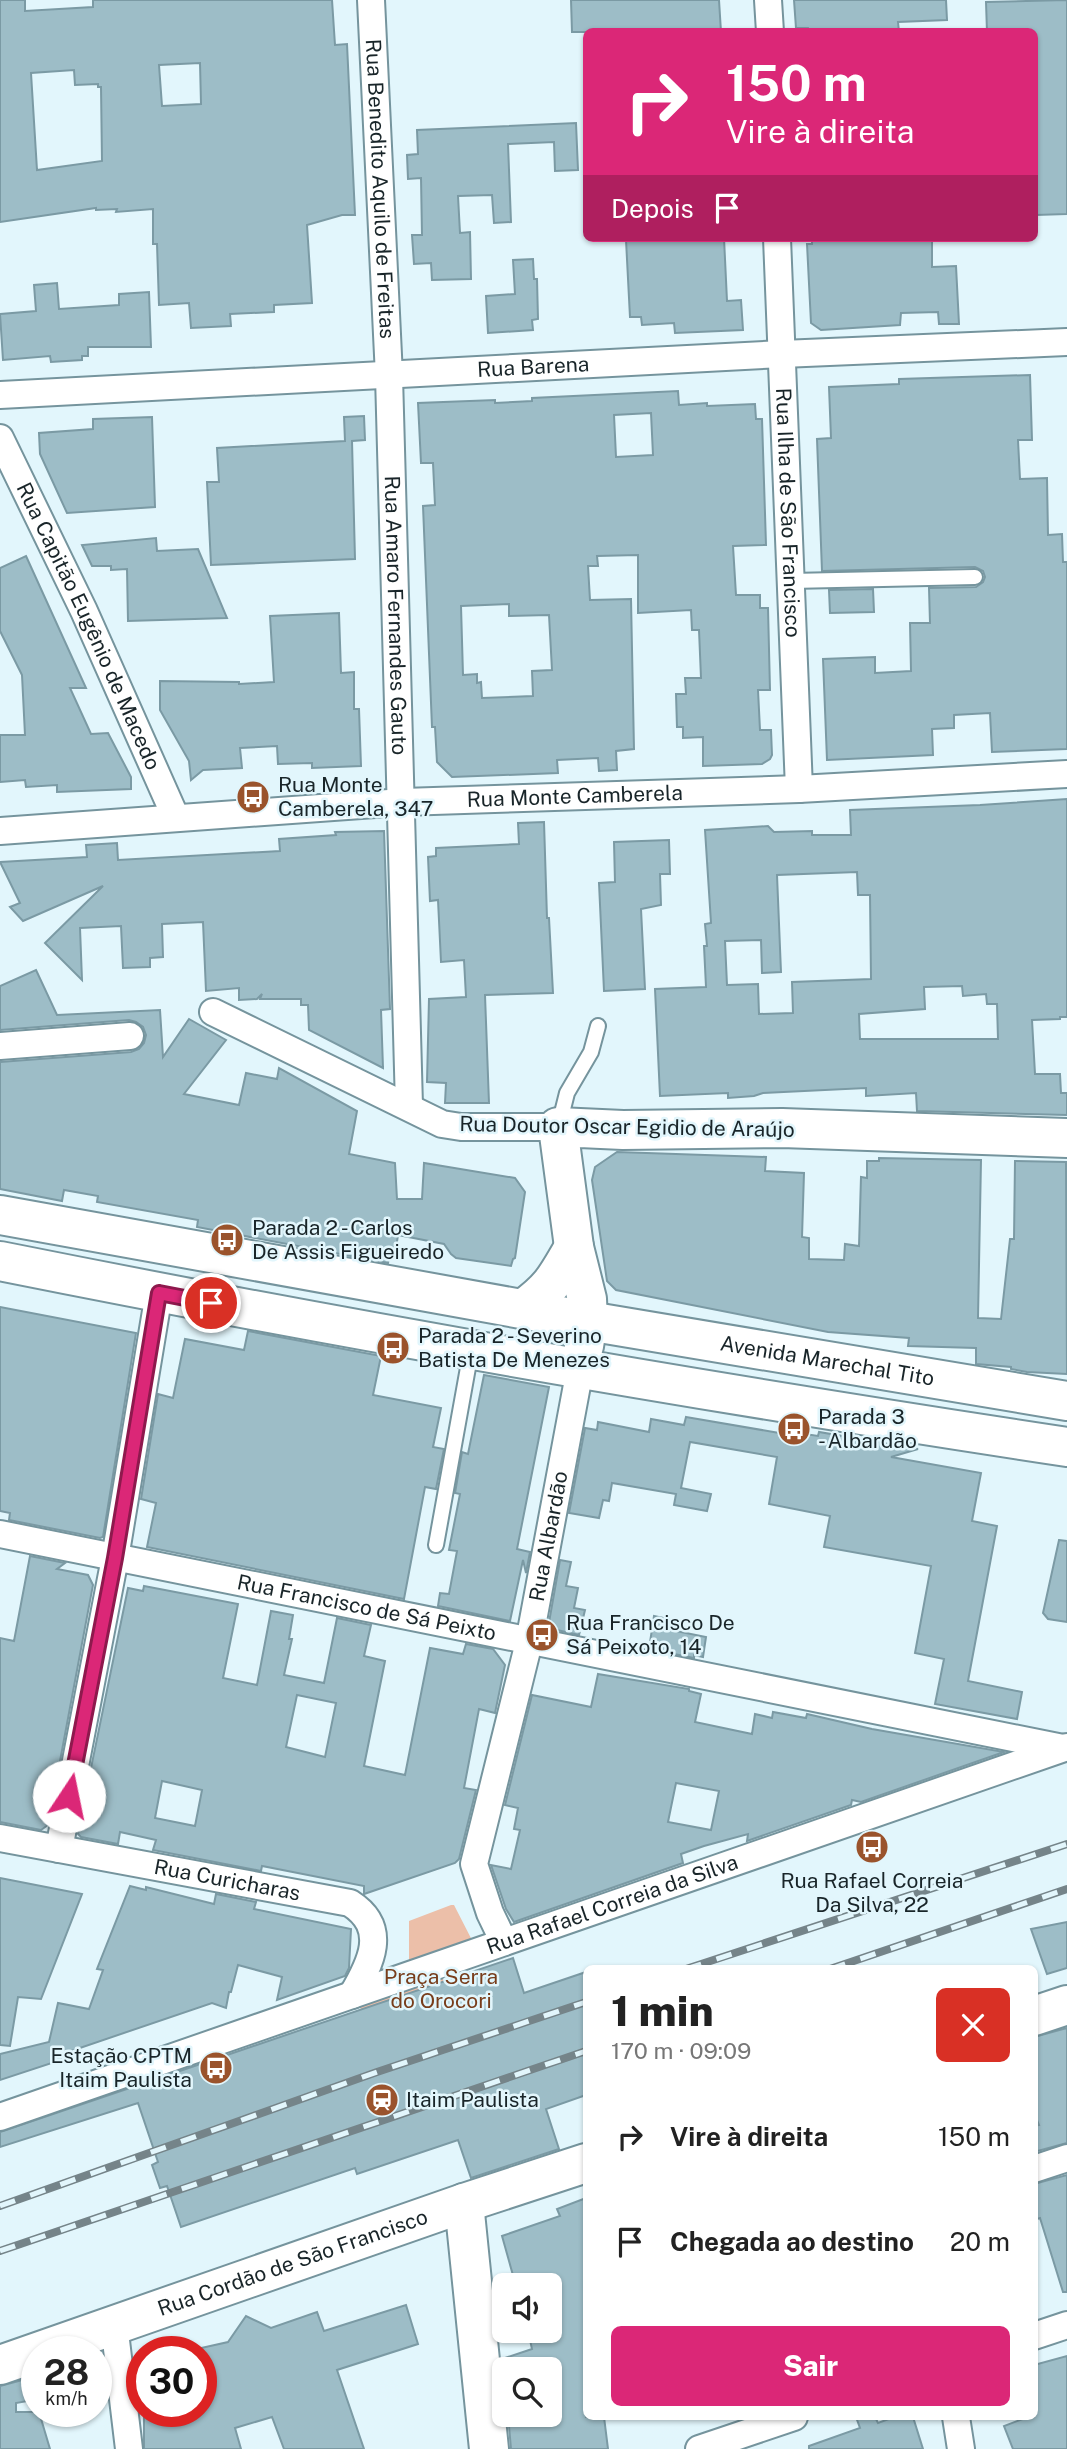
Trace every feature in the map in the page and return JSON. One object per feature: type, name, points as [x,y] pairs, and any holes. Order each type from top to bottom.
[{"type":"main road","name":"Rua Doutor Oscar Egidio de Araújo","points":[[558,1127],[623,1130],[782,1128],[1067,1138]]},
{"type":"main road","name":"Rua Albardão","points":[[558,1127],[574,1247],[587,1299],[587,1321],[580,1369]]},
{"type":"main road","name":"Avenida Marechal Tito","points":[[0,1215],[587,1321],[1067,1401]]},
{"type":"main road","points":[[523,1309],[546,1292],[574,1247]]},
{"type":"main road","points":[[0,1261],[159,1293],[580,1369],[1067,1447]]},
{"type":"main road","name":"Rua Cordão de São Francisco","points":[[0,2365],[464,2203],[583,2165]]},
{"type":"main road","points":[[464,2203],[489,2449]]},
{"type":"street","name":"Rua Benedito Aquilo de Freitas","points":[[372,0],[389,376]]},
{"type":"street","points":[[768,0],[769,28]]},
{"type":"street","name":"Rua Ilha de São Francisco","points":[[777,242],[799,789]]},
{"type":"street","name":"Rua Barena","points":[[0,395],[782,354],[1067,342]]},
{"type":"street","name":"Rua Amaro Fernandes Gauto","points":[[389,376],[409,1106]]},
{"type":"street","name":"Rua Capitão Eugênio de Macedo","points":[[0,438],[84,611],[176,818]]},
{"type":"street","name":"Rua Monte Camberela","points":[[0,831],[402,802],[799,789],[1067,774]]},
{"type":"street","name":"Rua Doutor Oscar Egidio de Araújo","points":[[213,1012],[442,1124],[461,1127],[558,1127]]},
{"type":"street","points":[[0,1046],[130,1036]]},
{"type":"street","points":[[59,1849],[115,1558],[159,1293]]},
{"type":"street","name":"Rua Albardão","points":[[504,1942],[489,1913],[474,1864],[529,1642],[580,1369]]},
{"type":"street","name":"Rua Francisco de Sá Peixto","points":[[0,1534],[1066,1748]]},
{"type":"street","name":"Rua Rafael Correia da Silva","points":[[0,2117],[1066,1748]]},
{"type":"street","name":"Rua Curicharas","points":[[0,1838],[350,1903],[361,1910],[369,1922],[373,1936],[369,1965],[352,1995]]},
{"type":"street","points":[[1038,2168],[1067,2158]]},
{"type":"street","points":[[114,2324],[129,2449]]},
{"type":"street","points":[[1038,2335],[1067,2325]]},
{"type":"street","points":[[699,2449],[785,2420]]},
{"type":"street","points":[[956,2420],[961,2449]]},
{"type":"lane","points":[[792,581],[975,577]]},
{"type":"lane","points":[[558,1127],[567,1093],[591,1052],[598,1026]]},
{"type":"lane","points":[[436,1545],[471,1349]]},
{"type":"green space","name":"Praça Serra do Orocori","points":[[454,1905],[475,1946],[463,1961],[478,2001],[372,2039],[356,1996],[409,1963],[409,1921]]},
{"type":"building","points":[[0,0],[25,0],[25,11],[93,7],[93,0],[332,0],[335,45],[347,44],[355,215],[342,215],[307,225],[312,303],[274,305],[274,312],[230,314],[231,326],[191,328],[189,303],[159,305],[157,244],[153,244],[153,209],[116,212],[117,209],[96,208],[0,222]],"holes":[[[200,63],[201,104],[162,106],[159,65]],[[74,70],[75,85],[98,84],[98,87],[101,87],[102,161],[37,170],[31,73]]]},
{"type":"building","points":[[571,0],[719,0],[721,28],[583,28],[583,32],[572,32]]},
{"type":"building","points":[[794,0],[946,0],[947,20],[898,22],[899,28],[796,28]]},
{"type":"building","points":[[1067,0],[1067,214],[1038,215],[1038,28],[987,28],[986,2]]},
{"type":"building","points":[[576,123],[578,170],[555,171],[554,142],[508,144],[511,222],[494,223],[492,195],[458,196],[460,233],[470,232],[471,279],[432,280],[431,263],[414,264],[412,235],[422,235],[421,178],[408,179],[407,155],[418,154],[417,130]]},
{"type":"building","points":[[626,242],[724,242],[727,301],[741,300],[743,330],[675,333],[674,323],[642,325],[641,317],[630,317]]},
{"type":"building","points":[[932,242],[932,267],[956,266],[959,324],[939,324],[938,312],[901,313],[900,325],[821,330],[811,323],[807,244]]},
{"type":"building","points":[[533,259],[534,279],[537,279],[538,319],[532,320],[533,330],[488,333],[486,296],[515,294],[513,260]]},
{"type":"building","points":[[57,283],[59,309],[119,305],[119,294],[149,292],[151,347],[88,347],[88,356],[82,356],[82,360],[51,362],[50,356],[3,360],[0,314],[36,311],[34,285]]},
{"type":"building","points":[[1030,375],[1032,440],[1018,440],[1020,479],[1047,478],[1048,535],[1062,534],[1063,562],[1067,562],[1067,749],[992,752],[990,713],[954,715],[954,728],[932,729],[933,755],[827,760],[823,659],[875,657],[875,673],[911,671],[910,623],[930,623],[929,588],[976,587],[985,577],[983,571],[975,567],[822,571],[817,439],[831,438],[829,387],[899,384],[899,379]]},
{"type":"building","points":[[678,391],[679,405],[755,404],[756,419],[762,419],[766,545],[733,546],[736,595],[760,595],[760,608],[768,608],[770,690],[758,690],[760,730],[771,730],[770,759],[762,764],[703,766],[703,737],[683,738],[683,727],[677,727],[676,694],[686,694],[685,678],[701,678],[699,630],[692,630],[691,610],[638,613],[638,555],[597,556],[598,566],[588,566],[590,600],[631,599],[634,749],[616,751],[617,770],[599,771],[598,758],[557,760],[558,773],[452,777],[437,762],[435,727],[432,727],[423,506],[435,505],[433,463],[421,463],[418,403],[495,400],[495,403],[532,401],[532,398]],"holes":[[[651,413],[653,455],[616,457],[614,415]],[[509,604],[509,616],[549,615],[552,670],[532,671],[533,696],[482,698],[481,682],[477,683],[477,674],[463,675],[461,606]]]},
{"type":"building","points":[[364,416],[365,440],[352,441],[355,559],[211,565],[207,482],[219,482],[217,448],[345,441],[344,417]]},
{"type":"building","points":[[152,417],[155,507],[67,513],[40,454],[39,433],[93,429],[93,419]]},
{"type":"building","points":[[156,538],[157,551],[198,549],[227,618],[128,621],[127,569],[111,570],[111,566],[92,566],[82,545]]},
{"type":"building","points":[[26,556],[86,688],[70,688],[91,734],[108,733],[131,777],[131,789],[57,792],[57,785],[26,787],[25,780],[0,782],[0,735],[25,735],[22,675],[0,631],[0,568]]},
{"type":"building","points":[[873,589],[874,612],[830,613],[829,590]]},
{"type":"building","points":[[339,613],[341,673],[354,672],[354,709],[359,709],[361,766],[312,768],[312,763],[278,764],[277,746],[240,748],[242,768],[203,770],[191,780],[189,761],[160,710],[160,681],[239,684],[274,682],[270,616]]},
{"type":"building","points":[[1067,799],[1067,1017],[1032,1020],[1035,1074],[1060,1074],[1061,1093],[1067,1093],[1067,1115],[917,1111],[916,1093],[866,1096],[866,1088],[763,1093],[728,1098],[728,1093],[660,1096],[655,989],[706,987],[705,924],[711,923],[705,830],[768,826],[774,832],[812,831],[812,835],[851,835],[850,810]],"holes":[[[857,872],[858,895],[870,895],[871,979],[792,982],[793,1013],[759,1014],[758,984],[727,985],[725,941],[761,940],[762,973],[781,972],[777,875]],[[962,986],[963,996],[986,994],[987,1004],[997,1004],[998,1039],[860,1039],[859,1014],[925,1009],[924,987]]]},
{"type":"building","points":[[544,822],[553,993],[485,995],[489,1103],[445,1103],[446,1083],[427,1082],[429,999],[466,997],[464,960],[441,962],[438,900],[430,901],[428,857],[436,856],[436,848],[519,844],[518,823]]},
{"type":"building","points":[[384,831],[390,1009],[381,1010],[383,1068],[309,1030],[308,1005],[301,1005],[301,999],[260,999],[262,994],[257,999],[239,1000],[239,988],[206,991],[203,922],[162,924],[163,957],[150,958],[150,967],[123,968],[121,926],[80,928],[82,980],[45,943],[103,886],[23,921],[10,907],[20,903],[0,862],[87,857],[86,845],[117,843],[118,860],[280,851],[279,839],[336,835],[335,832]]},
{"type":"building","points":[[669,840],[670,874],[660,874],[661,905],[641,909],[645,989],[604,991],[599,883],[615,882],[614,842]]},
{"type":"building","points":[[36,970],[57,1015],[160,1010],[163,1057],[189,1019],[226,1040],[184,1094],[239,1105],[246,1073],[277,1079],[279,1068],[357,1111],[349,1154],[395,1163],[397,1199],[422,1199],[424,1163],[515,1178],[525,1192],[515,1258],[511,1266],[456,1258],[444,1244],[398,1235],[396,1248],[391,1247],[388,1263],[197,1227],[198,1220],[97,1202],[98,1196],[64,1190],[62,1201],[0,1189],[0,1062],[131,1052],[139,1049],[146,1035],[143,1027],[129,1020],[0,1030],[0,986]]},
{"type":"building","points":[[617,1152],[766,1157],[765,1171],[804,1173],[802,1237],[809,1238],[809,1259],[844,1260],[845,1244],[859,1246],[861,1177],[867,1178],[867,1161],[879,1161],[879,1158],[981,1160],[978,1318],[1001,1319],[1010,1239],[1014,1239],[1015,1161],[1066,1162],[1067,1374],[1027,1372],[1011,1367],[976,1364],[976,1348],[908,1346],[909,1338],[828,1332],[616,1290],[607,1281],[592,1180],[595,1167]]},
{"type":"building","points":[[0,1307],[136,1333],[103,1537],[9,1520],[10,1513],[0,1511]]},
{"type":"building","points":[[248,1331],[381,1356],[373,1395],[441,1408],[433,1447],[444,1449],[436,1489],[425,1487],[404,1599],[147,1547],[156,1503],[141,1499],[158,1394],[173,1398],[185,1339],[244,1350]]},
{"type":"building","points":[[484,1375],[549,1387],[517,1549],[530,1552],[526,1573],[523,1560],[510,1621],[438,1606],[440,1593],[449,1594],[457,1551],[449,1550],[460,1494],[455,1493],[462,1452],[468,1454]]},
{"type":"building","points":[[686,1417],[791,1435],[791,1432],[818,1436],[819,1432],[918,1449],[891,1457],[981,1473],[972,1521],[997,1526],[968,1681],[1022,1692],[1017,1719],[935,1704],[944,1659],[915,1653],[931,1566],[824,1547],[830,1516],[769,1504],[777,1457],[690,1442],[681,1488],[711,1494],[707,1511],[674,1505],[676,1494],[612,1483],[609,1501],[603,1500],[599,1518],[569,1513],[585,1428],[597,1430],[598,1422],[649,1432],[651,1419],[684,1425]]},
{"type":"building","points":[[1059,1540],[1067,1541],[1067,1622],[1048,1619],[1043,1613]]},
{"type":"building","points":[[30,1556],[65,1563],[57,1569],[88,1575],[93,1585],[48,1825],[41,1830],[0,1822],[0,1638],[14,1641]]},
{"type":"building","points":[[560,1560],[571,1562],[566,1586],[578,1588],[574,1608],[585,1610],[579,1635],[548,1628]]},
{"type":"building","points":[[144,1586],[238,1604],[223,1678],[257,1685],[271,1611],[293,1615],[289,1639],[292,1639],[284,1675],[324,1683],[337,1618],[371,1625],[364,1656],[385,1661],[364,1766],[405,1775],[430,1648],[463,1654],[466,1644],[493,1649],[505,1665],[495,1713],[479,1709],[464,1788],[476,1790],[459,1859],[455,1863],[364,1894],[364,1886],[262,1866],[261,1871],[153,1850],[156,1840],[120,1832],[118,1844],[81,1837],[78,1834],[84,1802],[128,1588],[143,1591]],"holes":[[[297,1695],[336,1703],[325,1757],[286,1747]],[[162,1781],[202,1790],[195,1826],[155,1818]]]},
{"type":"building","points":[[654,1616],[678,1621],[676,1631],[706,1637],[703,1657],[694,1655],[694,1658],[649,1649]]},
{"type":"building","points":[[598,1674],[689,1689],[701,1694],[695,1722],[752,1734],[755,1714],[772,1718],[773,1712],[806,1718],[807,1714],[872,1729],[1004,1752],[861,1802],[852,1800],[851,1805],[747,1841],[748,1834],[704,1846],[681,1854],[683,1863],[514,1922],[506,1909],[491,1865],[511,1869],[520,1830],[514,1829],[518,1808],[505,1805],[532,1695],[591,1707]],"holes":[[[676,1783],[719,1791],[711,1830],[668,1822]]]},
{"type":"building","points":[[0,1878],[82,1894],[41,1999],[18,1997],[10,2046],[0,2045]]},
{"type":"building","points":[[130,1886],[146,1890],[146,1887],[214,1904],[216,1894],[256,1902],[254,1909],[351,1929],[349,1968],[345,1976],[277,2000],[282,1977],[238,1965],[226,2008],[212,2003],[71,2051],[70,2057],[0,2080],[0,2054],[49,2042],[58,2003],[89,2009],[103,1970],[97,1969]]},
{"type":"building","points":[[1067,1922],[1067,1968],[1047,1974],[1031,1929]]},
{"type":"building","points":[[513,1958],[524,1993],[583,1973],[583,2096],[546,2109],[559,2149],[471,2178],[458,2140],[357,2174],[355,2168],[181,2227],[167,2186],[160,2188],[152,2165],[158,2162],[138,2103],[0,2147],[0,2132]]},
{"type":"building","points":[[1067,2028],[1067,2143],[1038,2151],[1039,2125],[1038,2036]]},
{"type":"building","points":[[1067,2175],[1067,2292],[1063,2292],[1040,2218],[1038,2219],[1038,2183]]},
{"type":"building","points":[[583,2199],[583,2420],[604,2420],[608,2449],[511,2449],[509,2427],[562,2427],[562,2357],[508,2357],[532,2349],[531,2343],[562,2343],[562,2273],[512,2273],[502,2236],[560,2216],[557,2209]]},
{"type":"building","points":[[406,2305],[418,2344],[337,2370],[364,2449],[284,2449],[272,2417],[235,2428],[241,2449],[144,2449],[144,2427],[217,2427],[217,2344],[228,2342],[246,2316],[271,2328],[317,2312],[324,2331]]},
{"type":"building","points":[[1067,2356],[1067,2449],[1013,2449],[1004,2426],[1020,2420],[1038,2420],[1038,2364]]},
{"type":"building","points":[[21,2380],[21,2402],[16,2403],[16,2412],[21,2412],[21,2427],[43,2427],[50,2449],[0,2449],[0,2386]]},
{"type":"building","points":[[857,2420],[876,2420],[878,2423],[886,2420],[914,2420],[923,2449],[809,2449],[809,2446],[860,2428]]},
{"type":"railway","points":[[698,1965],[1067,1844]]},
{"type":"railway","points":[[842,1965],[1067,1889]]},
{"type":"railway","points":[[0,2206],[377,2072],[583,2003]]},
{"type":"railway","points":[[0,2251],[583,2052]]},
{"type":"place","name":"Rua Monte Camberela, 347","points":[[253,797]]},
{"type":"place","name":"Parada 2 - Carlos De Assis Figueiredo","points":[[227,1240]]},
{"type":"place","name":"Parada 2 - Severino Batista De Menezes","points":[[393,1348]]},
{"type":"place","name":"Parada 3 - Albardão","points":[[794,1429]]},
{"type":"place","name":"Rua Francisco De Sá Peixoto, 14","points":[[542,1635]]},
{"type":"place","name":"Rua Rafael Correia Da Silva, 22","points":[[872,1847]]},
{"type":"place","name":"Estação CPTM Itaim Paulista","points":[[216,2068]]},
{"type":"place","name":"Itaim Paulista","points":[[382,2100]]},
{"type":"route","points":[[69,1796],[115,1558],[159,1293],[211,1303]]}]
